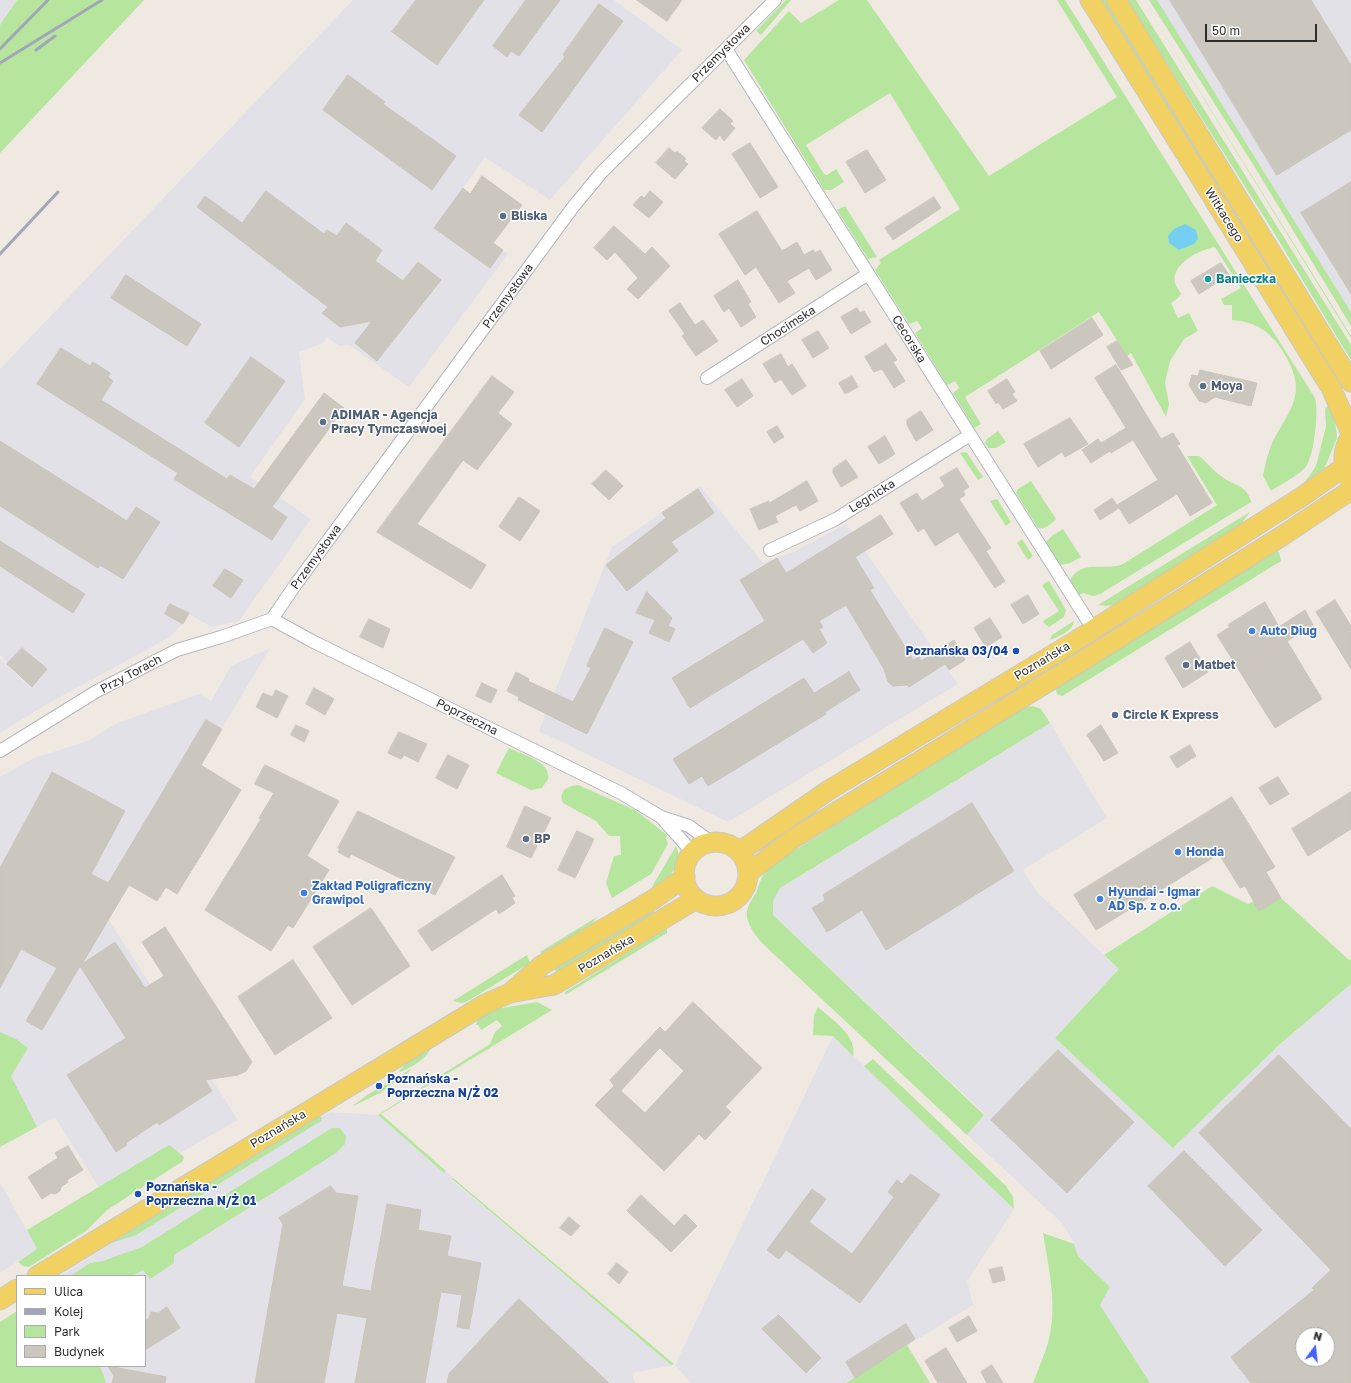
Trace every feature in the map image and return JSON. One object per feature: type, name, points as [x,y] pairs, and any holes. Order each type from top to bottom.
[{"type":"main road","name":"Witkacego","points":[[1090,0],[1331,388],[1351,435]]},
{"type":"main road","name":"Witkacego","points":[[1116,0],[1351,382]]},
{"type":"main road","points":[[1348,474],[1343,456],[1351,435]]},
{"type":"main road","name":"Poznańska","points":[[739,852],[829,790],[1093,629],[1303,496],[1348,474]]},
{"type":"main road","name":"Poznańska","points":[[748,873],[794,838],[1087,658],[1282,536],[1351,490]]},
{"type":"main road","points":[[712,843],[722,843],[739,852],[746,861],[748,873],[747,882],[743,891],[737,898],[729,904],[718,906],[706,904],[696,899],[688,890],[684,877],[688,860],[693,853],[701,846],[712,843]]},
{"type":"main road","name":"Poznańska","points":[[510,993],[542,965],[654,899],[684,877]]},
{"type":"main road","name":"Poznańska","points":[[43,1272],[485,1004],[510,993],[554,985],[696,899]]},
{"type":"main road","points":[[0,1300],[16,1290]]},
{"type":"street","name":"Przemysłowa","points":[[272,619],[300,578],[572,207],[602,172],[775,0]]},
{"type":"street","name":"Cecorska","points":[[726,49],[1093,629]]},
{"type":"street","name":"Chocimska","points":[[707,378],[868,274]]},
{"type":"street","name":"Legnicka","points":[[770,550],[836,519],[970,435]]},
{"type":"street","name":"Przy Torach","points":[[0,751],[97,692],[177,650],[221,637],[272,619]]},
{"type":"street","name":"Poprzeczna","points":[[272,619],[312,641],[621,793],[662,817],[689,826],[712,843]]},
{"type":"street","name":"Poprzeczna","points":[[662,817],[693,853]]},
{"type":"shaded area","points":[[0,0],[17,0],[0,25]]},
{"type":"shaded area","points":[[353,0],[614,0],[682,50],[550,200],[485,157],[449,208],[461,220],[508,254],[409,387],[349,345],[339,346],[327,337],[323,343],[299,352],[305,399],[250,477],[311,519],[239,621],[212,627],[189,614],[170,637],[47,704],[0,733],[0,659],[35,692],[0,655],[0,369]]},
{"type":"shaded area","points":[[1156,0],[1351,0],[1351,312]]},
{"type":"shaded area","points":[[700,486],[763,563],[793,552],[846,524],[958,684],[728,822],[539,731],[612,547]]},
{"type":"shaded area","points":[[270,648],[108,919],[238,1120],[104,1196],[55,1117],[37,1127],[8,1075],[0,1042],[0,777],[34,758],[88,741],[117,723],[199,694],[211,701],[231,666]]},
{"type":"shaded area","points":[[1050,723],[1107,818],[1023,870],[1037,892],[1119,969],[1055,1038],[1173,1148],[1280,1044],[1351,984],[1351,1383],[1150,1383],[1100,1305],[1110,1287],[1078,1256],[1073,1241],[1062,1223],[967,1135],[985,1114],[773,915],[773,901],[780,888]]},
{"type":"shaded area","points":[[833,1036],[1014,1209],[967,1281],[973,1305],[846,1383],[691,1383],[675,1365]]},
{"type":"shaded area","points":[[330,1112],[378,1115],[444,1173],[446,1171],[453,1178],[452,1180],[671,1365],[675,1365],[632,1373],[635,1383],[98,1383],[92,1367],[146,1367],[146,1275],[62,1275],[213,1179]]},
{"type":"shaded area","points":[[0,1182],[37,1249],[0,1273]]},
{"type":"green space","points":[[17,0],[144,0],[0,153],[0,25]]},
{"type":"green space","points":[[786,0],[791,0],[761,35],[756,31]]},
{"type":"green space","points":[[839,0],[867,0],[989,176],[1117,97],[1057,0],[1065,0],[1315,398],[1315,434],[1311,455],[1305,468],[1271,491],[1263,476],[1271,445],[1287,416],[1295,396],[1296,385],[1294,374],[1280,347],[1271,336],[1253,324],[1232,320],[1232,305],[1224,305],[1221,299],[1241,288],[1215,247],[1195,254],[1188,259],[1177,270],[1175,276],[1175,283],[1181,294],[1171,303],[1178,318],[1189,313],[1198,331],[1184,339],[1170,361],[1165,383],[1169,404],[1166,417],[1131,353],[1127,356],[1099,312],[965,397],[981,424],[974,428],[953,393],[959,388],[955,381],[947,385],[915,333],[922,328],[917,321],[909,324],[875,270],[881,263],[879,260],[960,209],[890,93],[806,145],[824,174],[827,175],[836,169],[844,182],[831,190],[824,190],[744,60],[789,11],[801,23]]},
{"type":"green space","points":[[1098,0],[1106,0],[1341,380],[1336,382]]},
{"type":"green space","points":[[1127,0],[1136,0],[1351,345],[1351,360],[1268,223]]},
{"type":"green space","points":[[1143,0],[1351,336],[1351,338]]},
{"type":"green space","points":[[1149,0],[1157,0],[1351,312],[1351,326],[1254,166]]},
{"type":"green space","points":[[845,206],[877,257],[868,259],[837,210]]},
{"type":"green space","points":[[1329,405],[1335,419],[1337,438],[1325,467],[1318,475],[1303,485],[1316,466],[1326,426],[1325,409]]},
{"type":"green space","points":[[998,431],[1006,442],[996,448],[988,448],[985,443],[987,439]]},
{"type":"green space","points":[[960,453],[967,453],[983,477],[978,480]]},
{"type":"green space","points":[[1187,456],[1199,456],[1218,474],[1243,488],[1249,496],[1251,502],[1100,594],[1093,596],[1083,593],[1079,595],[1070,580],[1075,573],[1081,569],[1087,567],[1109,567],[1123,564],[1217,505]]},
{"type":"green space","points":[[1031,481],[1056,519],[1050,525],[1043,528],[1038,528],[1016,493],[1018,489]]},
{"type":"green space","points":[[997,499],[1011,522],[1006,526],[990,501]]},
{"type":"green space","points":[[1250,512],[1241,524],[1114,605],[1098,605]]},
{"type":"green space","points":[[1063,529],[1081,557],[1070,563],[1060,565],[1046,542],[1053,535]]},
{"type":"green space","points":[[1022,539],[1033,556],[1028,560],[1017,543]]},
{"type":"green space","points":[[1275,551],[1279,552],[1281,561],[1062,696],[1057,694],[1057,686]]},
{"type":"green space","points":[[1049,581],[1066,610],[1064,617],[1049,627],[1043,621],[1059,611],[1042,585]]},
{"type":"green space","points":[[1074,621],[1073,625],[1068,631],[1050,640],[1052,635]]},
{"type":"green space","points":[[1033,706],[1041,709],[1050,723],[780,888],[773,901],[773,915],[984,1115],[967,1135],[763,944],[748,922],[747,912],[762,878],[773,864],[1023,707]]},
{"type":"green space","points":[[509,748],[541,763],[548,773],[548,779],[542,788],[531,790],[496,773]]},
{"type":"green space","points":[[578,785],[635,810],[667,835],[666,839],[668,844],[651,874],[612,898],[606,883],[614,856],[621,855],[620,836],[609,836],[596,821],[563,803],[562,795],[564,790]]},
{"type":"green space","points":[[676,846],[678,860],[673,872],[669,877],[652,889],[653,885]]},
{"type":"green space","points":[[1212,886],[1248,904],[1254,901],[1281,898],[1349,960],[1351,959],[1351,984],[1280,1044],[1173,1148],[1055,1038],[1119,969],[1104,955]]},
{"type":"green space","points":[[653,909],[656,914],[557,972],[552,969]]},
{"type":"green space","points":[[597,917],[590,926],[544,954],[540,952]]},
{"type":"green space","points":[[667,928],[667,933],[565,995],[565,992]]},
{"type":"green space","points":[[527,955],[530,963],[466,1002],[461,1003],[453,1001]]},
{"type":"green space","points":[[537,1002],[552,1010],[381,1114],[446,1171],[444,1173],[378,1115],[490,1044],[495,1032],[502,1026],[497,1020],[481,1030],[478,1025],[476,1025],[479,1015],[502,1008]]},
{"type":"green space","points":[[818,1007],[848,1035],[853,1049],[853,1056],[833,1036],[813,1035],[814,1015]]},
{"type":"green space","points":[[0,1032],[16,1039],[28,1048],[11,1076],[37,1127],[0,1147]]},
{"type":"green space","points":[[432,1044],[428,1053],[420,1061],[401,1072],[399,1071],[417,1053]]},
{"type":"green space","points":[[873,1059],[1006,1186],[1013,1197],[1014,1209],[864,1066]]},
{"type":"green space","points":[[411,1069],[380,1093],[353,1106],[364,1097]]},
{"type":"green space","points":[[319,1115],[322,1118],[321,1121],[136,1235],[111,1243]]},
{"type":"green space","points":[[332,1128],[340,1128],[346,1137],[345,1144],[336,1153],[174,1255],[174,1263],[150,1279],[143,1270],[134,1275],[72,1275],[90,1263],[103,1261],[142,1247]]},
{"type":"green space","points":[[169,1145],[184,1157],[183,1161],[107,1210],[86,1231],[29,1267],[23,1266],[18,1262],[37,1249],[27,1230]]},
{"type":"green space","points":[[453,1178],[674,1364],[671,1365],[452,1179]]},
{"type":"green space","points":[[1043,1233],[1074,1244],[1078,1256],[1110,1287],[1100,1305],[1150,1383],[1033,1383],[1048,1343],[1052,1315],[1052,1288]]},
{"type":"green space","points":[[16,1312],[16,1367],[100,1367],[106,1383],[0,1383],[0,1322]]},
{"type":"green space","points":[[907,1345],[930,1383],[846,1383]]},
{"type":"water","points":[[1185,224],[1196,230],[1198,239],[1194,244],[1179,250],[1169,243],[1168,236],[1174,229]]},
{"type":"building","points":[[416,0],[484,0],[437,65],[392,32]]},
{"type":"building","points":[[526,0],[560,0],[519,56],[511,51],[507,57],[493,46]]},
{"type":"building","points":[[637,0],[682,0],[667,21]]},
{"type":"building","points":[[1170,0],[1311,0],[1351,65],[1351,130],[1277,175]]},
{"type":"building","points":[[599,4],[623,21],[542,132],[519,115],[565,57],[563,55]]},
{"type":"building","points":[[348,75],[385,102],[383,104],[456,156],[432,190],[323,110]]},
{"type":"building","points":[[720,109],[733,121],[730,124],[735,128],[724,141],[720,135],[716,140],[702,128]]},
{"type":"building","points":[[750,143],[778,187],[760,198],[732,154]]},
{"type":"building","points":[[669,148],[675,153],[677,151],[686,159],[684,161],[688,164],[675,179],[656,163]]},
{"type":"building","points":[[867,150],[886,180],[865,193],[846,162]]},
{"type":"building","points":[[482,176],[522,205],[493,243],[503,250],[490,268],[434,228],[463,188],[470,194]]},
{"type":"building","points":[[1351,182],[1351,294],[1301,213]]},
{"type":"building","points":[[266,191],[324,234],[327,230],[337,236],[346,223],[382,250],[375,261],[403,281],[418,262],[441,280],[377,361],[355,343],[372,321],[340,327],[322,313],[328,307],[197,207],[205,196],[242,223]]},
{"type":"building","points":[[650,191],[663,202],[649,218],[633,205],[641,196],[644,198]]},
{"type":"building","points":[[934,197],[941,208],[893,240],[885,228]]},
{"type":"building","points":[[757,211],[782,251],[797,242],[804,255],[813,250],[815,253],[820,250],[832,270],[816,280],[809,268],[787,281],[795,293],[779,303],[756,267],[745,275],[719,234]]},
{"type":"building","points":[[614,226],[645,254],[652,247],[670,266],[638,299],[627,289],[638,278],[615,252],[607,260],[594,248]]},
{"type":"building","name":"Banieczka","points":[[1221,263],[1229,275],[1199,294],[1191,281]]},
{"type":"building","points":[[126,275],[201,324],[187,346],[111,298]]},
{"type":"building","points":[[738,280],[751,302],[748,304],[756,317],[741,327],[729,308],[724,312],[714,296]]},
{"type":"building","points":[[680,303],[695,325],[703,320],[718,341],[696,356],[682,336],[685,334],[669,311]]},
{"type":"building","points":[[857,308],[860,313],[864,311],[871,322],[851,334],[841,317]]},
{"type":"building","points":[[1092,318],[1103,335],[1051,369],[1040,351]]},
{"type":"building","points":[[818,331],[829,348],[813,358],[802,340]]},
{"type":"building","points":[[1117,341],[1133,365],[1121,370],[1107,347]]},
{"type":"building","points":[[886,344],[897,360],[893,362],[905,381],[894,388],[882,369],[874,372],[865,357]]},
{"type":"building","points":[[61,348],[90,366],[93,362],[110,373],[108,377],[113,381],[101,400],[227,479],[230,475],[254,489],[324,393],[344,408],[272,507],[287,517],[272,540],[174,479],[178,473],[37,384]]},
{"type":"building","points":[[781,354],[788,367],[792,364],[806,386],[792,395],[781,379],[775,383],[763,364]]},
{"type":"building","points":[[251,357],[285,381],[239,447],[205,423]]},
{"type":"building","points":[[1116,365],[1161,439],[1173,433],[1180,444],[1177,445],[1212,503],[1190,516],[1177,494],[1129,524],[1117,505],[1158,480],[1133,440],[1111,453],[1110,451],[1091,463],[1082,450],[1098,439],[1101,443],[1126,428],[1095,378]]},
{"type":"building","points":[[1200,370],[1257,383],[1251,406],[1215,397],[1206,403],[1199,401],[1189,385],[1192,375],[1198,376]]},
{"type":"building","points":[[492,376],[514,392],[498,413],[512,424],[477,470],[463,460],[417,524],[486,565],[471,589],[377,532]]},
{"type":"building","points":[[852,376],[858,387],[845,394],[839,383]]},
{"type":"building","points":[[742,379],[753,396],[737,407],[725,390]]},
{"type":"building","points":[[1007,379],[1015,392],[1012,394],[1017,401],[1003,409],[998,402],[996,404],[988,391]]},
{"type":"building","points":[[921,411],[933,430],[916,441],[907,425],[907,420]]},
{"type":"building","points":[[1070,418],[1088,444],[1065,457],[1062,452],[1038,467],[1024,444]]},
{"type":"building","points":[[777,426],[784,437],[774,443],[767,432]]},
{"type":"building","points":[[885,436],[895,454],[879,464],[868,447]]},
{"type":"building","points":[[0,441],[127,521],[136,507],[160,522],[123,579],[100,565],[98,568],[0,506]]},
{"type":"building","points":[[846,460],[858,477],[841,487],[833,473],[833,469]]},
{"type":"building","points":[[957,468],[969,487],[963,491],[965,495],[959,499],[991,548],[986,551],[1005,581],[995,588],[958,532],[935,546],[924,528],[918,532],[900,503],[917,493],[922,501],[945,486],[940,478]]},
{"type":"building","points":[[606,470],[623,486],[609,500],[592,484]]},
{"type":"building","points":[[807,481],[818,501],[800,511],[796,505],[775,516],[778,522],[759,530],[750,509],[769,501],[769,503]]},
{"type":"building","points":[[698,489],[714,513],[671,542],[678,551],[627,591],[606,565],[666,518],[662,513]]},
{"type":"building","points":[[519,497],[540,511],[520,541],[499,527]]},
{"type":"building","points":[[1112,498],[1119,508],[1100,520],[1094,510]]},
{"type":"building","points":[[881,515],[893,534],[855,557],[874,588],[870,590],[913,660],[919,657],[921,661],[954,640],[965,660],[949,670],[945,664],[909,687],[908,685],[893,686],[888,682],[884,669],[846,605],[819,621],[823,627],[819,629],[827,643],[813,653],[803,639],[690,708],[672,678],[765,621],[740,580],[777,558],[786,573]]},
{"type":"building","points":[[0,541],[85,594],[73,613],[0,566]]},
{"type":"building","points":[[225,569],[243,580],[231,598],[213,586]]},
{"type":"building","points":[[647,592],[672,618],[668,626],[675,629],[669,642],[649,633],[655,620],[636,613]]},
{"type":"building","points":[[1028,595],[1039,614],[1023,624],[1011,605]]},
{"type":"building","points":[[1335,600],[1351,626],[1351,669],[1316,612]]},
{"type":"building","points":[[1265,602],[1279,627],[1305,610],[1313,625],[1287,641],[1322,699],[1275,728],[1217,635],[1230,627],[1228,625]]},
{"type":"building","points":[[170,604],[189,613],[183,624],[165,614]]},
{"type":"building","points":[[990,618],[1002,637],[986,647],[974,628]]},
{"type":"building","points":[[369,619],[390,629],[383,648],[360,637]]},
{"type":"building","points":[[605,628],[633,642],[587,734],[518,700],[519,697],[507,691],[516,672],[529,679],[528,681],[573,702],[591,668],[587,666]]},
{"type":"building","name":"Matbet","points":[[1190,642],[1208,672],[1183,688],[1165,658]]},
{"type":"building","points":[[22,648],[47,669],[32,687],[7,664]]},
{"type":"building","points":[[849,672],[860,690],[825,712],[826,714],[708,786],[702,776],[689,784],[673,759],[804,678],[814,693]]},
{"type":"building","points":[[482,683],[497,690],[491,703],[476,696]]},
{"type":"building","points":[[314,688],[334,699],[325,715],[306,704]]},
{"type":"building","points":[[276,690],[288,696],[277,718],[256,707],[263,693],[272,697]]},
{"type":"building","points":[[206,720],[222,729],[201,765],[241,790],[177,894],[166,887],[157,901],[129,885],[82,964],[115,942],[145,988],[164,976],[142,942],[165,927],[252,1062],[246,1071],[238,1075],[205,1080],[212,1091],[159,1125],[157,1122],[126,1143],[127,1145],[116,1152],[67,1075],[126,1038],[80,966],[42,1030],[26,1021],[57,968],[21,949],[0,988],[0,868],[52,772],[125,811],[91,874],[108,883]]},
{"type":"building","points":[[296,725],[309,731],[304,742],[291,735]]},
{"type":"building","points":[[1101,725],[1118,753],[1104,761],[1087,735]]},
{"type":"building","points":[[399,732],[427,744],[418,762],[404,755],[401,759],[388,753]]},
{"type":"building","points":[[1190,745],[1196,756],[1177,768],[1170,757]]},
{"type":"building","points":[[448,755],[469,765],[457,789],[436,778]]},
{"type":"building","points":[[265,765],[339,801],[307,856],[329,870],[293,928],[288,925],[271,951],[205,910],[261,819],[259,818],[274,793],[255,784]]},
{"type":"building","points":[[1278,777],[1289,794],[1270,805],[1259,788]]},
{"type":"building","points":[[1351,792],[1351,829],[1308,856],[1292,829]]},
{"type":"building","points":[[1232,797],[1275,867],[1266,872],[1281,898],[1259,911],[1245,886],[1240,888],[1219,854],[1096,930],[1074,895]]},
{"type":"building","points":[[972,803],[1014,871],[886,950],[862,910],[827,932],[812,908],[824,901],[825,898],[823,895]]},
{"type":"building","name":"BP","points":[[525,806],[551,818],[531,858],[507,847]]},
{"type":"building","points":[[358,811],[455,857],[435,895],[351,854],[349,858],[338,852],[340,848],[338,848]]},
{"type":"building","points":[[577,831],[594,839],[575,878],[558,870]]},
{"type":"building","points":[[502,875],[515,896],[512,898],[515,903],[499,914],[496,909],[432,951],[418,931]]},
{"type":"building","points":[[371,908],[410,966],[352,1005],[313,947]]},
{"type":"building","points":[[293,960],[332,1018],[275,1055],[238,997]]},
{"type":"building","points":[[693,1002],[762,1068],[725,1107],[731,1112],[705,1140],[699,1134],[664,1171],[595,1105],[614,1086],[610,1080],[660,1027],[665,1032]],"holes":[[[660,1048],[684,1071],[645,1113],[621,1091]]]},
{"type":"building","points":[[1058,1050],[1134,1122],[1067,1193],[991,1120]]},
{"type":"building","points":[[1279,1055],[1351,1129],[1351,1383],[1251,1383],[1231,1357],[1314,1290],[1312,1288],[1331,1270],[1199,1133]]},
{"type":"building","points":[[68,1146],[83,1170],[67,1180],[68,1182],[61,1187],[60,1191],[55,1194],[51,1193],[42,1199],[28,1177],[58,1158],[55,1153]]},
{"type":"building","points":[[1184,1151],[1262,1230],[1225,1266],[1148,1186]]},
{"type":"building","points":[[911,1174],[940,1195],[860,1303],[786,1250],[779,1259],[767,1250],[812,1189],[826,1199],[809,1222],[852,1254],[894,1197],[888,1192],[897,1180],[902,1184]]},
{"type":"building","points":[[331,1186],[336,1193],[358,1196],[342,1286],[371,1291],[387,1204],[421,1210],[418,1230],[451,1236],[447,1256],[481,1263],[469,1329],[457,1327],[462,1295],[441,1292],[425,1383],[355,1383],[367,1318],[337,1313],[324,1383],[255,1383],[283,1224],[279,1218]]},
{"type":"building","points":[[641,1195],[674,1226],[685,1214],[697,1226],[671,1252],[627,1211]]},
{"type":"building","points":[[569,1217],[580,1226],[571,1236],[560,1228]]},
{"type":"building","points":[[617,1263],[628,1272],[619,1284],[608,1274]]},
{"type":"building","points":[[1002,1267],[1005,1280],[993,1283],[989,1270]]},
{"type":"building","points":[[519,1299],[609,1383],[447,1383],[449,1374]]},
{"type":"building","points":[[167,1307],[180,1328],[146,1349],[146,1320],[149,1318],[151,1312],[158,1313]]},
{"type":"building","points":[[779,1315],[821,1358],[806,1373],[762,1329]]},
{"type":"building","points":[[969,1316],[977,1331],[957,1342],[949,1328]]},
{"type":"building","points":[[906,1324],[915,1339],[855,1378],[846,1362]]},
{"type":"building","points":[[946,1348],[967,1383],[938,1383],[925,1361]]},
{"type":"building","points":[[992,1365],[1003,1383],[987,1383],[981,1372]]},
{"type":"building","points":[[109,1367],[166,1377],[165,1383],[112,1383],[114,1376]]},
{"type":"railway","points":[[0,49],[48,0]]},
{"type":"railway","points":[[0,63],[102,0]]},
{"type":"railway","points":[[36,50],[55,36]]},
{"type":"railway","points":[[0,254],[58,192]]},
{"type":"place","name":"Bliska","points":[[503,216]]},
{"type":"place","name":"Banieczka","points":[[1208,279]]},
{"type":"place","name":"Moya","points":[[1203,386]]},
{"type":"place","name":"ADIMAR - Agencja Pracy Tymczaswoej","points":[[323,422]]},
{"type":"place","name":"Auto Diug","points":[[1252,631]]},
{"type":"place","name":"Poznańska 03/04","points":[[1016,651]]},
{"type":"place","name":"Matbet","points":[[1186,665]]},
{"type":"place","name":"Circle K Express","points":[[1115,715]]},
{"type":"place","name":"BP","points":[[526,839]]},
{"type":"place","name":"Honda","points":[[1178,852]]},
{"type":"place","name":"Zakład Poligraficzny Grawipol","points":[[304,893]]},
{"type":"place","name":"Hyundai - Igmar AD Sp. z o.o.","points":[[1100,899]]},
{"type":"place","name":"Poznańska - Poprzeczna N/Ż 02","points":[[379,1086]]},
{"type":"place","name":"Poznańska - Poprzeczna N/Ż 01","points":[[138,1194]]}]
